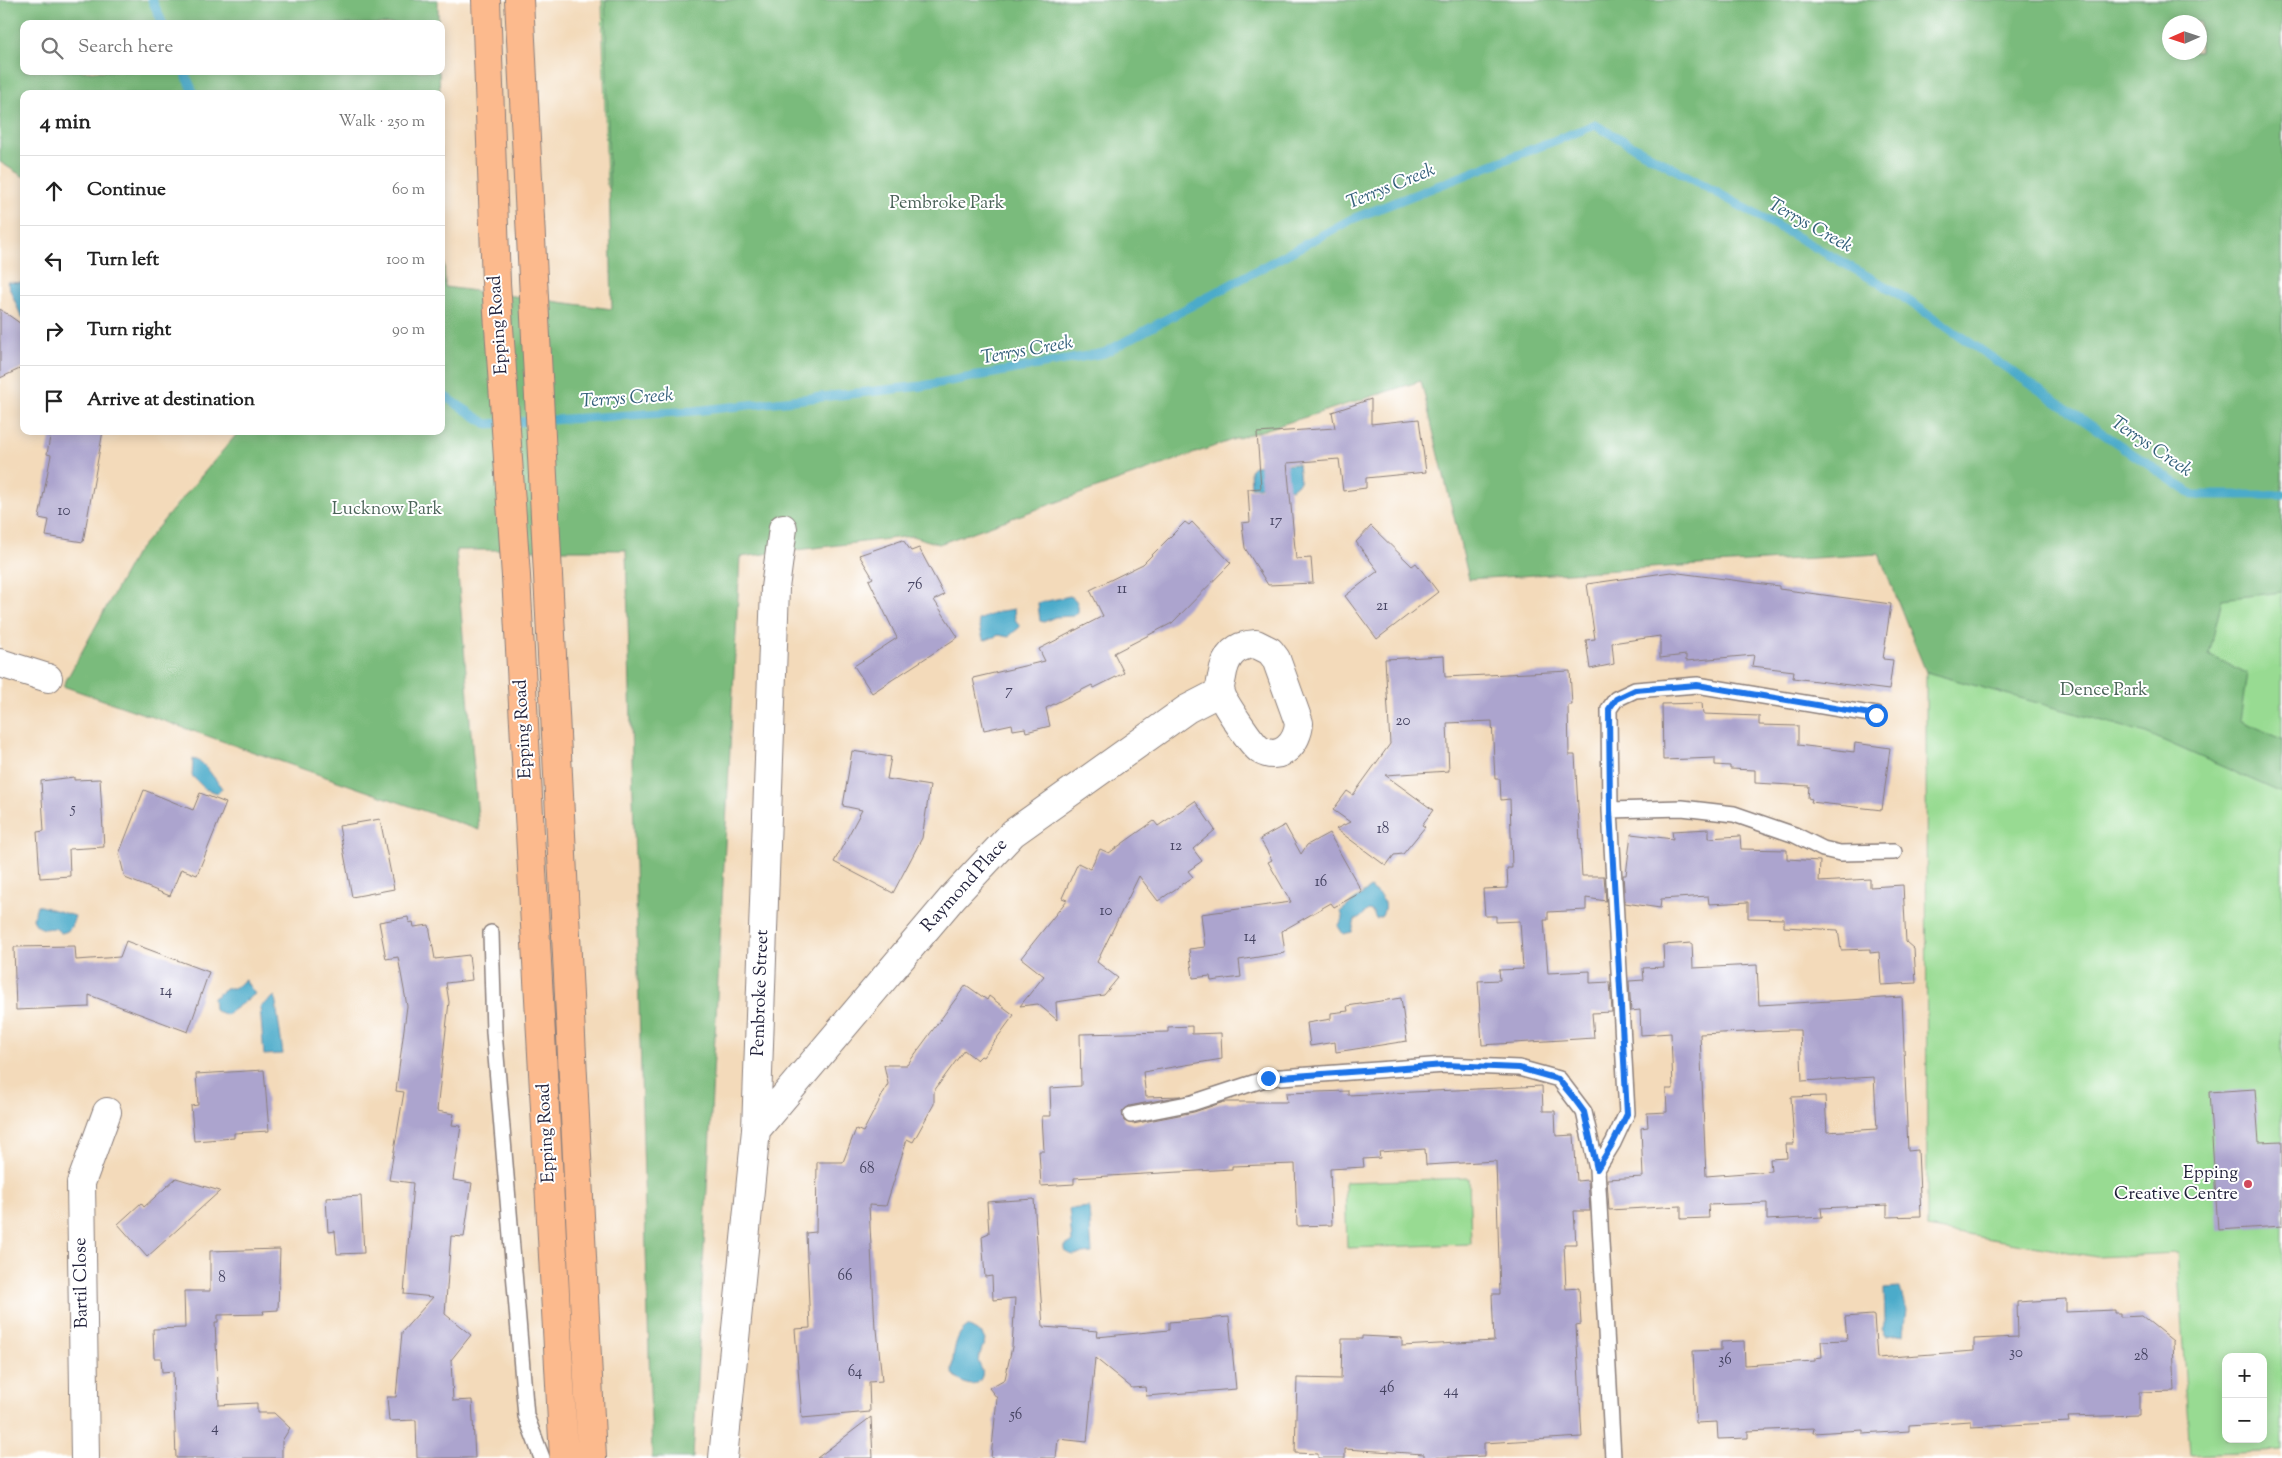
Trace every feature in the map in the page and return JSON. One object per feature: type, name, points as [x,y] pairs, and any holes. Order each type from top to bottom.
[{"type":"main road","name":"Epping Road","points":[[486,0],[496,283],[516,576],[564,1458]]},
{"type":"main road","name":"Epping Road","points":[[519,0],[592,1458]]},
{"type":"street","name":"Pembroke Street","points":[[723,1458],[756,1130],[775,588],[783,528]]},
{"type":"street","points":[[0,664],[48,678]]},
{"type":"street","name":"Raymond Place","points":[[756,1130],[953,897],[1013,833],[1187,709],[1220,692]]},
{"type":"street","name":"Bartil Close","points":[[84,1458],[81,1183],[107,1112]]},
{"type":"lane","points":[[1597,1169],[1613,1143],[1627,1114],[1610,810],[1609,709],[1616,699],[1635,690],[1697,685],[1876,715]]},
{"type":"lane","points":[[1610,810],[1682,808],[1734,814],[1794,835],[1823,849],[1840,853],[1894,852]]},
{"type":"lane","points":[[492,933],[494,1032],[526,1416],[542,1458]]},
{"type":"lane","points":[[1132,1115],[1192,1103],[1268,1078],[1445,1065],[1519,1068],[1558,1079],[1584,1112],[1597,1169],[1613,1458]]},
{"type":"green space","points":[[0,0],[438,0],[438,20],[20,20],[20,75],[439,75],[440,90],[20,90],[20,174],[0,162]]},
{"type":"green space","points":[[602,0],[2282,0],[2282,1451],[2190,1455],[2177,1253],[2097,1257],[1927,1228],[1926,672],[1880,245],[754,401],[607,185]]},
{"type":"green space","points":[[605,0],[2282,0],[2282,592],[2222,599],[2209,655],[2247,673],[2240,720],[2282,739],[2282,793],[2146,733],[1926,672],[1879,554],[1469,579],[1421,381],[1232,440],[939,544],[912,536],[740,557],[693,1458],[652,1458],[626,550],[456,550],[479,830],[63,686],[136,553],[236,435],[445,435],[445,287],[612,309]]},
{"type":"green space","points":[[1469,1178],[1471,1244],[1347,1248],[1345,1182]]},
{"type":"water","points":[[7,282],[20,283],[20,314]]},
{"type":"water","points":[[1298,464],[1300,482],[1292,489],[1283,486],[1251,487],[1250,470],[1254,466]]},
{"type":"water","points":[[1070,596],[1078,605],[1078,612],[1074,616],[1055,617],[1044,622],[1040,621],[1038,603]]},
{"type":"water","points":[[1014,609],[1015,619],[1020,627],[1008,637],[999,635],[986,640],[983,639],[978,620],[1001,611]]},
{"type":"water","points":[[193,759],[198,760],[205,766],[221,785],[222,788],[218,793],[205,789],[192,776]]},
{"type":"water","points":[[1370,888],[1383,900],[1384,911],[1382,916],[1376,919],[1372,911],[1368,910],[1355,920],[1352,932],[1343,934],[1338,926],[1343,919],[1341,911]]},
{"type":"water","points":[[37,905],[75,916],[71,928],[61,933],[55,928],[39,927],[33,919]]},
{"type":"water","points":[[245,980],[255,994],[226,1015],[214,1010],[213,998],[227,988],[234,988]]},
{"type":"water","points":[[275,996],[283,1054],[264,1055],[260,1007]]},
{"type":"water","points":[[1089,1207],[1092,1253],[1072,1255],[1065,1251],[1065,1246],[1072,1242],[1069,1209]]},
{"type":"water","points":[[1900,1288],[1906,1310],[1903,1334],[1885,1336],[1881,1329],[1885,1321],[1884,1289]]},
{"type":"water","points":[[968,1326],[982,1334],[985,1340],[978,1360],[982,1376],[976,1384],[971,1385],[958,1379],[952,1372],[957,1340],[963,1329]]},
{"type":"building","points":[[0,309],[20,323],[20,369],[0,378]]},
{"type":"building","points":[[1371,399],[1371,424],[1419,419],[1426,472],[1366,478],[1366,488],[1343,491],[1339,459],[1287,463],[1296,559],[1311,558],[1313,583],[1268,585],[1245,548],[1242,523],[1250,522],[1248,489],[1261,488],[1257,433],[1335,428],[1332,412]]},
{"type":"building","points":[[50,435],[102,435],[83,542],[46,536],[49,520],[39,518],[51,455],[47,454]]},
{"type":"building","points":[[1185,522],[1189,525],[1192,522],[1231,563],[1172,623],[1114,653],[1124,673],[1094,688],[1092,685],[1046,708],[1050,726],[1026,732],[1025,728],[1013,730],[1012,724],[984,730],[973,678],[1045,661],[1039,649],[1103,616],[1090,590],[1143,564]]},
{"type":"building","points":[[1371,526],[1412,566],[1416,563],[1438,592],[1377,639],[1345,596],[1378,571],[1356,542]]},
{"type":"building","points":[[903,540],[911,551],[919,548],[944,595],[934,600],[958,637],[872,693],[854,666],[897,638],[869,580],[873,578],[859,555]]},
{"type":"building","points":[[1671,572],[1779,586],[1779,589],[1891,604],[1883,659],[1893,660],[1889,690],[1793,678],[1794,671],[1752,666],[1754,655],[1686,661],[1686,655],[1660,658],[1660,636],[1612,643],[1614,664],[1590,669],[1586,640],[1595,639],[1587,584]]},
{"type":"building","points":[[1444,656],[1445,677],[1570,671],[1572,705],[1568,705],[1569,755],[1575,755],[1582,876],[1604,876],[1606,901],[1586,898],[1586,910],[1548,912],[1548,920],[1544,920],[1548,973],[1590,971],[1590,983],[1610,982],[1612,1012],[1592,1013],[1594,1038],[1482,1045],[1478,981],[1500,980],[1499,970],[1523,969],[1520,921],[1496,922],[1496,916],[1485,916],[1483,889],[1508,888],[1507,868],[1512,868],[1510,799],[1501,800],[1500,779],[1495,779],[1492,721],[1447,723],[1449,771],[1385,775],[1433,810],[1422,825],[1425,827],[1403,854],[1394,855],[1386,866],[1336,829],[1350,822],[1333,810],[1347,791],[1353,795],[1390,744],[1385,659]]},
{"type":"building","points":[[1702,703],[1703,714],[1759,716],[1759,725],[1798,726],[1798,745],[1854,752],[1855,743],[1890,748],[1882,810],[1811,802],[1812,799],[1808,798],[1809,786],[1755,783],[1755,770],[1730,769],[1730,766],[1715,765],[1715,758],[1663,760],[1662,704]]},
{"type":"building","points":[[852,751],[891,757],[887,779],[930,786],[922,838],[893,893],[834,862],[862,810],[843,806]]},
{"type":"building","points":[[74,777],[74,780],[100,779],[104,847],[69,849],[70,876],[40,878],[37,832],[44,831],[41,781]]},
{"type":"building","points":[[144,790],[193,810],[200,793],[226,803],[197,875],[181,869],[170,896],[125,878],[119,854]]},
{"type":"building","points":[[1195,801],[1215,830],[1193,849],[1202,861],[1188,871],[1193,877],[1158,901],[1139,876],[1097,962],[1118,978],[1104,995],[1056,1002],[1057,1020],[1038,1004],[1020,1006],[1044,976],[1021,958],[1067,900],[1062,898],[1078,863],[1090,869],[1100,849],[1109,853],[1154,821],[1158,826]]},
{"type":"building","points":[[380,819],[394,889],[352,897],[339,826]]},
{"type":"building","points":[[1285,825],[1301,854],[1307,845],[1329,833],[1362,892],[1334,907],[1331,903],[1282,931],[1285,953],[1239,960],[1241,977],[1211,981],[1210,976],[1193,978],[1189,949],[1205,947],[1201,914],[1291,902],[1268,862],[1272,860],[1260,839]]},
{"type":"building","points":[[1709,829],[1709,838],[1740,836],[1741,849],[1787,850],[1787,859],[1820,861],[1819,882],[1870,879],[1870,887],[1903,885],[1906,942],[1914,949],[1916,983],[1881,985],[1879,952],[1870,953],[1870,949],[1841,950],[1838,930],[1784,927],[1784,919],[1748,918],[1748,902],[1709,904],[1708,896],[1661,899],[1660,908],[1625,903],[1623,875],[1626,875],[1631,834],[1673,839],[1672,831]]},
{"type":"building","points":[[408,917],[409,923],[413,922],[414,927],[429,925],[435,959],[469,955],[472,980],[446,983],[449,1002],[437,1111],[454,1114],[452,1125],[461,1126],[453,1180],[472,1183],[464,1237],[451,1236],[445,1314],[471,1335],[451,1360],[453,1401],[472,1400],[475,1458],[417,1458],[416,1420],[389,1421],[387,1397],[396,1397],[402,1332],[433,1297],[404,1294],[413,1183],[389,1180],[404,1092],[396,1091],[407,1006],[398,957],[386,959],[379,922]]},
{"type":"building","points":[[126,941],[209,972],[188,1032],[89,995],[89,1007],[16,1010],[14,947],[75,946],[76,960],[120,957]]},
{"type":"building","points":[[1692,943],[1693,968],[1757,965],[1759,1005],[1902,997],[1908,1151],[1918,1150],[1921,1216],[1887,1217],[1887,1205],[1821,1208],[1822,1217],[1767,1220],[1767,1203],[1708,1205],[1709,1218],[1681,1219],[1681,1206],[1609,1210],[1607,1179],[1643,1177],[1641,1128],[1648,1127],[1647,1113],[1667,1112],[1666,1089],[1673,1089],[1671,1033],[1641,1035],[1640,1010],[1631,1011],[1629,981],[1644,980],[1643,968],[1664,967],[1663,945]],"holes":[[[1800,1030],[1802,1081],[1874,1077],[1877,1129],[1827,1132],[1825,1096],[1791,1097],[1794,1144],[1786,1144],[1787,1158],[1770,1159],[1771,1171],[1706,1176],[1700,1034]]]},
{"type":"building","points":[[966,985],[987,1000],[989,996],[1014,1015],[983,1057],[981,1056],[977,1060],[964,1050],[934,1091],[934,1104],[913,1142],[907,1139],[886,1206],[869,1205],[875,1329],[877,1329],[882,1381],[869,1382],[870,1412],[802,1418],[795,1329],[810,1328],[806,1233],[816,1232],[817,1162],[843,1162],[856,1129],[863,1132],[888,1084],[884,1065],[907,1065]]},
{"type":"building","points":[[1401,998],[1407,1041],[1336,1052],[1335,1042],[1310,1046],[1307,1023],[1331,1019],[1331,1013],[1348,1011],[1347,1006]]},
{"type":"building","points":[[1192,1026],[1192,1034],[1221,1033],[1222,1059],[1143,1072],[1146,1097],[1181,1096],[1129,1106],[1122,1112],[1124,1121],[1133,1124],[1194,1112],[1224,1102],[1287,1102],[1286,1093],[1348,1091],[1348,1095],[1542,1086],[1543,1111],[1555,1111],[1556,1136],[1574,1135],[1577,1181],[1588,1180],[1590,1211],[1574,1211],[1576,1244],[1564,1244],[1566,1289],[1579,1288],[1581,1324],[1576,1325],[1582,1437],[1484,1443],[1484,1456],[1424,1458],[1424,1454],[1345,1449],[1345,1458],[1318,1458],[1318,1454],[1295,1453],[1297,1378],[1341,1379],[1342,1339],[1362,1339],[1362,1336],[1402,1338],[1402,1346],[1494,1341],[1492,1294],[1500,1294],[1496,1161],[1426,1165],[1425,1149],[1379,1152],[1380,1158],[1363,1159],[1364,1167],[1330,1169],[1332,1225],[1297,1226],[1295,1164],[1232,1166],[1232,1169],[1074,1178],[1074,1184],[1041,1186],[1039,1151],[1044,1151],[1042,1116],[1051,1116],[1050,1088],[1081,1086],[1080,1034],[1168,1032],[1168,1027]]},
{"type":"building","points":[[264,1070],[269,1131],[234,1133],[234,1138],[194,1141],[191,1106],[198,1105],[196,1074]]},
{"type":"building","name":"Epping Creative Centre","points":[[2255,1089],[2259,1142],[2282,1141],[2282,1226],[2218,1230],[2209,1092]]},
{"type":"building","points":[[176,1178],[220,1191],[147,1257],[118,1224],[141,1203],[144,1207]]},
{"type":"building","points":[[361,1196],[364,1253],[337,1254],[335,1231],[328,1232],[326,1198]]},
{"type":"building","points":[[1034,1199],[1043,1327],[1098,1331],[1097,1337],[1169,1330],[1169,1322],[1229,1317],[1236,1389],[1146,1396],[1145,1387],[1132,1388],[1095,1358],[1087,1442],[1058,1439],[1056,1458],[991,1458],[997,1398],[989,1388],[1005,1379],[1012,1347],[1015,1298],[993,1300],[992,1276],[985,1277],[982,1236],[989,1233],[987,1202]]},
{"type":"building","points":[[280,1249],[278,1310],[263,1311],[264,1314],[218,1315],[218,1322],[215,1322],[219,1405],[257,1403],[257,1413],[274,1413],[290,1428],[282,1441],[282,1458],[176,1458],[173,1371],[162,1372],[161,1358],[154,1358],[153,1329],[185,1328],[184,1291],[210,1291],[210,1251]]},
{"type":"building","points":[[2066,1299],[2066,1312],[2115,1310],[2115,1313],[2120,1313],[2120,1317],[2142,1316],[2173,1341],[2175,1391],[2139,1392],[2139,1415],[2068,1417],[2069,1422],[1971,1427],[1971,1421],[1909,1425],[1909,1431],[1863,1434],[1863,1430],[1813,1433],[1814,1428],[1748,1431],[1748,1438],[1718,1439],[1717,1422],[1696,1423],[1693,1351],[1721,1350],[1721,1342],[1744,1341],[1745,1365],[1815,1361],[1815,1358],[1822,1357],[1821,1341],[1847,1340],[1845,1317],[1872,1315],[1874,1316],[1877,1358],[1974,1351],[1974,1339],[2018,1337],[2017,1302]]},
{"type":"building","points":[[871,1417],[873,1458],[817,1458]]},
{"type":"waterway","name":"Terrys Creek","points":[[152,0],[161,20]]},
{"type":"waterway","name":"Terrys Creek","points":[[186,75],[192,90]]},
{"type":"waterway","name":"Terrys Creek","points":[[445,397],[487,424],[694,411],[922,386],[1104,353],[1352,219],[1595,125],[1894,291],[2193,495],[2282,495]]},
{"type":"place","name":"Epping Creative Centre","points":[[2248,1184]]},
{"type":"route","points":[[1268,1078],[1445,1065],[1519,1068],[1558,1079],[1573,1097],[1584,1112],[1597,1169],[1613,1143],[1627,1114],[1610,810],[1609,709],[1616,699],[1635,690],[1697,685],[1876,715]]},
{"type":"park label","name":"Pembroke Park","points":[[947,204]]},
{"type":"park label","name":"Lucknow Park","points":[[387,510]]},
{"type":"park label","name":"Dence Park","points":[[2104,691]]}]
